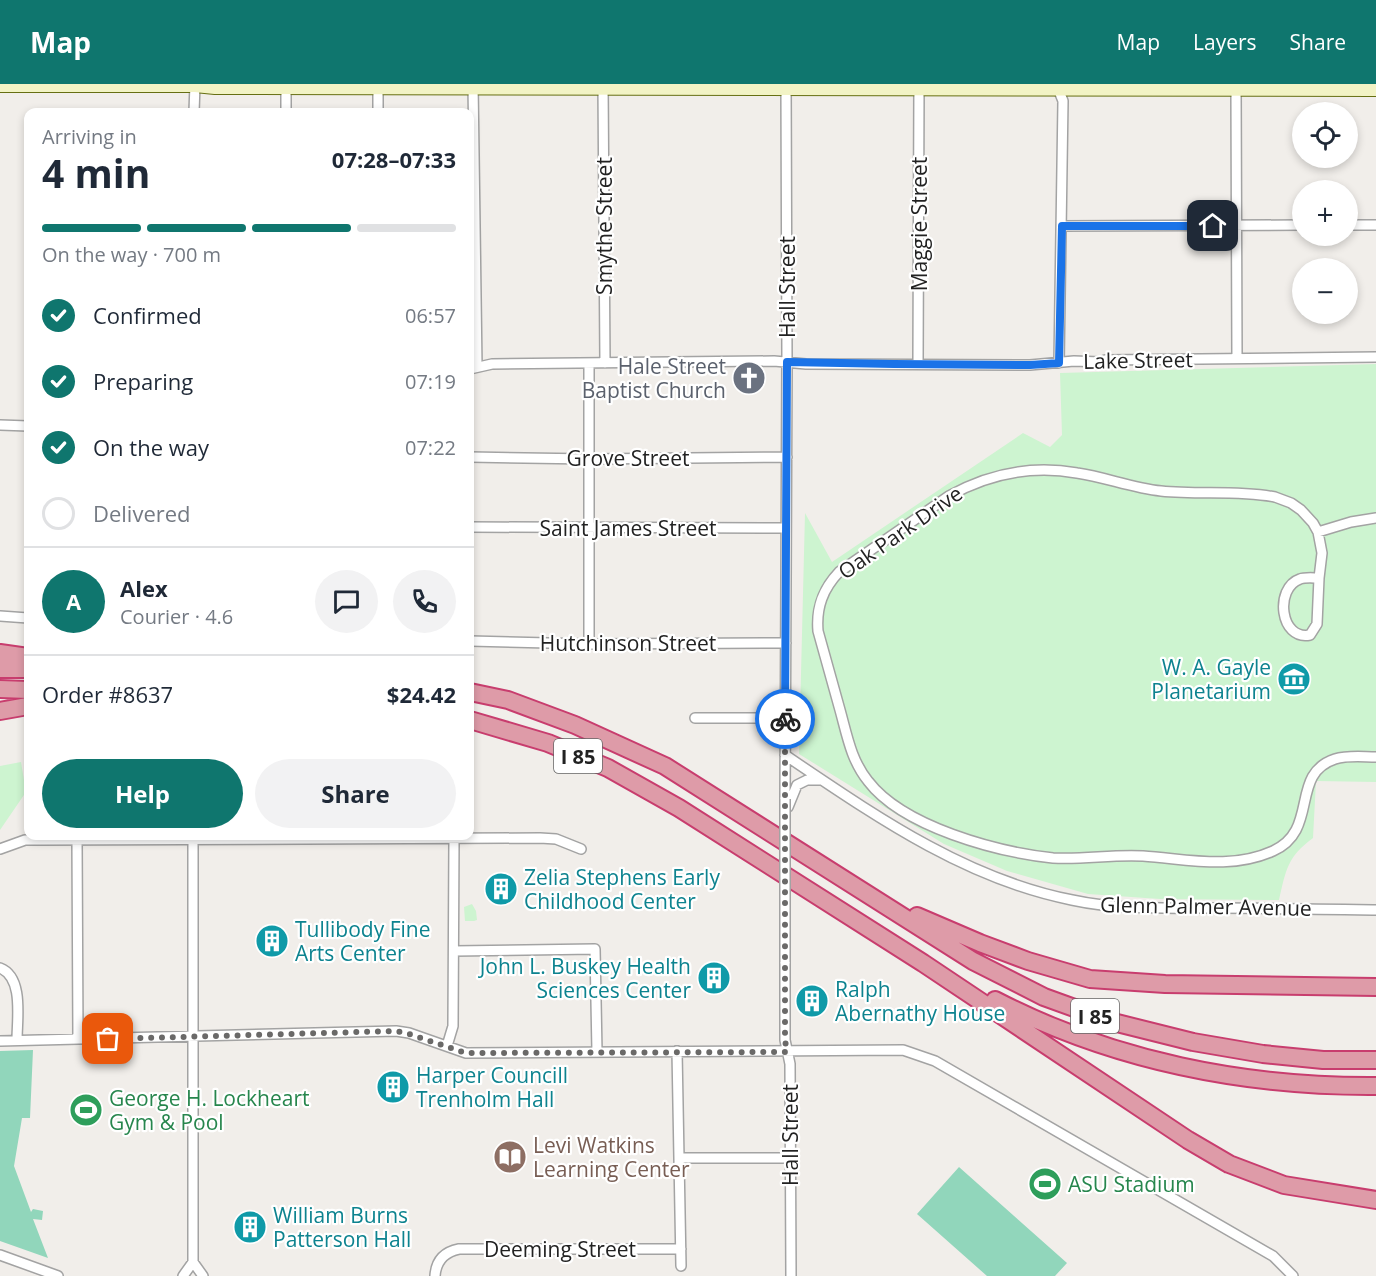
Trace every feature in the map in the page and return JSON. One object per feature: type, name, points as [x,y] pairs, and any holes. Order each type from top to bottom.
[{"type":"highway","points":[[0,653],[24,656]]},
{"type":"highway","points":[[0,669],[24,669]]},
{"type":"highway","points":[[0,689],[24,690]]},
{"type":"highway","name":"I 85","points":[[474,693],[508,700],[575,725],[665,766],[846,879],[973,962],[1044,997],[1113,1022],[1193,1042],[1263,1054],[1323,1060],[1376,1060]]},
{"type":"highway","points":[[0,711],[24,707]]},
{"type":"highway","name":"I 85","points":[[474,721],[548,743],[608,768],[679,808],[923,963],[1026,1015],[1090,1042],[1155,1061],[1220,1074],[1279,1082],[1376,1086]]},
{"type":"highway","points":[[846,879],[916,915],[981,943],[1028,961],[1090,979],[1165,984],[1376,987]]},
{"type":"highway","points":[[923,963],[1188,1140],[1229,1164],[1284,1185],[1376,1200]]},
{"type":"highway","points":[[1334,987],[1376,973]]},
{"type":"highway","points":[[1341,1194],[1376,1207]]},
{"type":"main road","points":[[0,86],[195,85],[286,88],[1132,86],[1236,89],[1253,86],[1376,89]]},
{"type":"street","points":[[194,108],[195,85]]},
{"type":"street","points":[[473,86],[473,108]]},
{"type":"street","name":"Smythe Street","points":[[603,86],[605,363]]},
{"type":"street","name":"Hall Street","points":[[786,86],[785,1040],[790,1064],[791,1276]]},
{"type":"street","points":[[1057,86],[1063,101],[1059,363]]},
{"type":"street","name":"Maggie Street","points":[[918,364],[919,87]]},
{"type":"street","points":[[286,88],[286,108]]},
{"type":"street","points":[[378,88],[378,108]]},
{"type":"street","points":[[1236,89],[1237,358]]},
{"type":"street","points":[[1062,226],[1292,225]]},
{"type":"street","points":[[1358,225],[1376,225]]},
{"type":"street","name":"Lake Street","points":[[474,368],[492,364],[787,362],[1030,365],[1105,360],[1376,357]]},
{"type":"street","points":[[589,363],[590,644]]},
{"type":"street","points":[[0,425],[24,426]]},
{"type":"street","name":"Grove Street","points":[[474,457],[590,459],[787,457]]},
{"type":"street","name":"Oak Park Drive","points":[[1318,532],[1308,516],[1301,510],[1275,497],[1159,491],[1078,473],[1048,470],[1005,473],[968,485],[949,496],[839,572],[830,581],[823,594],[817,620],[818,631],[853,756],[868,782],[897,807],[938,830],[986,845],[1052,858],[1130,856],[1215,863],[1257,857],[1280,848],[1295,833],[1304,812],[1307,789],[1311,779],[1324,764],[1343,757],[1376,757]]},
{"type":"street","points":[[1319,578],[1300,579],[1288,587],[1286,592],[1284,618],[1289,627],[1299,635],[1310,635],[1317,624],[1322,553],[1318,532],[1351,522],[1376,518]]},
{"type":"street","name":"Saint James Street","points":[[474,527],[786,528]]},
{"type":"street","points":[[0,616],[24,618]]},
{"type":"street","name":"Hutchinson Street","points":[[474,642],[786,643]]},
{"type":"street","points":[[695,718],[785,718]]},
{"type":"street","name":"Glenn Palmer Avenue","points":[[785,755],[933,848],[974,869],[1020,887],[1073,901],[1107,906],[1149,908],[1376,910]]},
{"type":"street","name":"Hall Street","points":[[785,815],[797,785],[807,780],[822,780]]},
{"type":"street","points":[[474,839],[556,839],[581,849]]},
{"type":"street","points":[[0,849],[25,840],[77,840],[78,1039]]},
{"type":"street","points":[[183,1276],[192,1262],[193,840]]},
{"type":"street","points":[[447,1046],[453,1026],[454,840]]},
{"type":"street","points":[[454,951],[594,949],[597,1052]]},
{"type":"street","points":[[0,968],[9,972],[15,983],[17,1040]]},
{"type":"street","points":[[0,1041],[396,1031],[466,1053],[903,1050],[934,1061],[1273,1256],[1293,1276]]},
{"type":"street","points":[[677,1051],[681,1266]]},
{"type":"street","points":[[680,1158],[791,1158]]},
{"type":"street","name":"Deeming Street","points":[[435,1276],[437,1265],[442,1257],[459,1249],[681,1249]]},
{"type":"street","points":[[0,1255],[58,1276]]},
{"type":"street","points":[[192,1262],[203,1276]]},
{"type":"green space","points":[[1376,364],[1376,782],[1316,781],[1313,838],[1298,851],[1289,865],[1279,900],[1160,899],[1088,894],[1007,871],[944,844],[799,754],[805,513],[832,562],[1023,433],[1050,447],[1062,435],[1060,373]]},
{"type":"green space","points":[[21,762],[24,795],[0,830],[0,766]]},
{"type":"green space","points":[[472,904],[477,920],[465,921],[464,907]]},
{"type":"green space","points":[[33,1050],[30,1118],[22,1118],[14,1166],[31,1212],[33,1209],[43,1211],[42,1220],[33,1219],[48,1258],[0,1241],[0,1051]]},
{"type":"green space","points":[[959,1167],[1067,1263],[1055,1276],[987,1276],[917,1214]]},
{"type":"way so far","points":[[108,1039],[396,1031],[466,1053],[787,1052],[785,1040],[785,719]]},
{"type":"place","name":"Hale Street Baptist Church","points":[[749,378]]},
{"type":"place","name":"W. A. Gayle Planetarium","points":[[1294,679]]},
{"type":"place","name":"Zelia Stephens Early Childhood Center","points":[[501,889]]},
{"type":"place","name":"Tullibody Fine Arts Center","points":[[272,941]]},
{"type":"place","name":"John L. Buskey Health Sciences Center","points":[[714,978]]},
{"type":"place","name":"Ralph Abernathy House","points":[[812,1001]]},
{"type":"place","name":"Harper Councill Trenholm Hall","points":[[393,1087]]},
{"type":"place","name":"George H. Lockheart Gym & Pool","points":[[86,1110]]},
{"type":"place","name":"Levi Watkins Learning Center","points":[[510,1157]]},
{"type":"place","name":"ASU Stadium","points":[[1045,1184]]},
{"type":"place","name":"William Burns Patterson Hall","points":[[250,1227]]},
{"type":"route","points":[[785,719],[787,362],[1030,365],[1059,363],[1062,226],[1213,226]]}]
